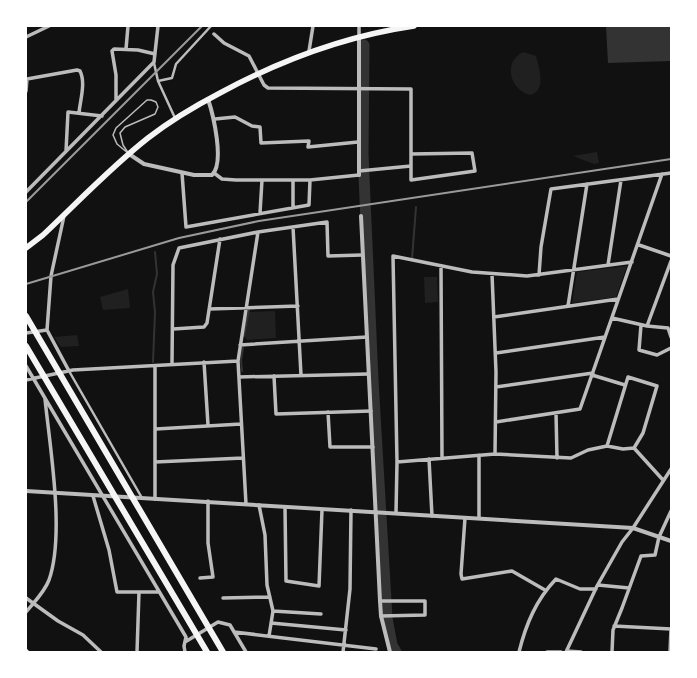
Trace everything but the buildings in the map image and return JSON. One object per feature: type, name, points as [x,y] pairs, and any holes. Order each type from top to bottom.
[{"type":"highway","points":[[26,248],[64,215],[129,154],[176,119],[208,99],[257,73],[309,51],[359,37],[414,26]]},
{"type":"highway","points":[[26,316],[223,652]]},
{"type":"highway","points":[[26,346],[207,652]]},
{"type":"street","points":[[26,37],[49,26]]},
{"type":"street","points":[[126,48],[128,26]]},
{"type":"street","points":[[158,26],[154,62],[159,87],[176,119]]},
{"type":"street","points":[[158,81],[172,78],[176,64],[211,26]]},
{"type":"street","points":[[309,51],[313,26]]},
{"type":"street","points":[[359,26],[362,89],[358,142],[362,172]]},
{"type":"street","points":[[214,34],[224,44],[249,56],[264,86],[273,89],[411,89],[411,154],[411,180],[475,171],[472,153],[411,154]]},
{"type":"street","points":[[116,101],[116,76],[112,51],[114,49],[126,48],[155,54]]},
{"type":"street","points":[[27,189],[102,116],[154,62]]},
{"type":"street","points":[[26,91],[27,79],[77,70],[80,71],[83,83],[79,114]]},
{"type":"street","points":[[129,154],[144,164],[182,173],[209,176],[214,173],[217,162],[215,119],[208,99]]},
{"type":"street","points":[[66,152],[68,112],[102,116]]},
{"type":"street","points":[[215,119],[235,117],[252,126],[260,128],[261,143],[308,141],[308,146],[358,142]]},
{"type":"street","points":[[214,173],[222,179],[310,180],[411,166]]},
{"type":"street","points":[[182,173],[186,227],[309,205],[310,180]]},
{"type":"street","points":[[540,275],[541,247],[551,189],[671,173]]},
{"type":"street","points":[[496,422],[580,408],[639,245],[662,174]]},
{"type":"street","points":[[260,213],[262,180]]},
{"type":"street","points":[[293,180],[293,208]]},
{"type":"street","points":[[608,265],[621,180]]},
{"type":"street","points":[[568,306],[587,184]]},
{"type":"street","points":[[64,215],[51,276],[47,330],[142,498]]},
{"type":"street","points":[[361,216],[368,374],[379,512],[383,601],[390,652]]},
{"type":"street","points":[[172,363],[173,266],[178,250],[220,239],[327,222],[328,256],[362,255]]},
{"type":"street","points":[[293,227],[301,375]]},
{"type":"street","points":[[246,504],[238,361],[258,232]]},
{"type":"street","points":[[173,329],[204,327],[207,323],[220,239]]},
{"type":"street","points":[[639,245],[671,256]]},
{"type":"street","points":[[396,513],[397,462],[393,256],[492,274],[540,275],[632,262]]},
{"type":"street","points":[[647,326],[671,261]]},
{"type":"street","points":[[442,266],[442,458]]},
{"type":"street","points":[[492,274],[496,353],[496,454]]},
{"type":"street","points":[[494,317],[618,300]]},
{"type":"street","points":[[210,309],[298,306]]},
{"type":"street","points":[[612,318],[641,325],[668,328],[671,337]]},
{"type":"street","points":[[641,325],[639,350],[657,355],[671,348]]},
{"type":"street","points":[[26,333],[47,330]]},
{"type":"street","points":[[240,345],[367,337]]},
{"type":"street","points":[[496,353],[605,337]]},
{"type":"street","points":[[26,380],[69,371],[155,367],[172,363],[238,361]]},
{"type":"street","points":[[204,362],[208,425]]},
{"type":"street","points":[[26,366],[186,637],[184,646],[185,652]]},
{"type":"street","points":[[155,367],[155,499]]},
{"type":"street","points":[[239,377],[368,374]]},
{"type":"street","points":[[496,387],[593,374],[625,385]]},
{"type":"street","points":[[274,376],[276,414],[371,411]]},
{"type":"street","points":[[607,446],[628,377],[657,386],[643,433],[634,448]]},
{"type":"street","points":[[26,612],[39,598],[48,581],[52,568],[56,530],[45,398]]},
{"type":"street","points":[[328,412],[330,447],[373,447]]},
{"type":"street","points":[[556,413],[557,458]]},
{"type":"street","points":[[156,428],[241,424]]},
{"type":"street","points":[[397,462],[496,454],[571,458],[588,450],[607,446],[623,449],[634,448]]},
{"type":"street","points":[[634,448],[663,480]]},
{"type":"street","points":[[478,518],[479,455]]},
{"type":"street","points":[[155,462],[243,458]]},
{"type":"street","points":[[429,459],[432,516]]},
{"type":"street","points":[[581,652],[567,651],[597,587],[622,542],[634,528],[671,468]]},
{"type":"street","points":[[26,491],[634,528],[671,541]]},
{"type":"street","points":[[93,496],[109,550],[117,592],[159,592]]},
{"type":"street","points":[[200,578],[213,577],[208,543],[208,502]]},
{"type":"street","points":[[260,505],[265,535],[267,585],[273,611],[269,636]]},
{"type":"street","points":[[285,507],[286,581],[319,586],[322,510]]},
{"type":"street","points":[[344,652],[350,589],[351,510]]},
{"type":"street","points":[[612,652],[614,626],[641,556],[655,555],[659,537],[671,511]]},
{"type":"street","points":[[465,518],[462,579],[512,571],[546,590]]},
{"type":"street","points":[[519,652],[529,620],[546,590],[556,579],[580,590],[597,587],[629,588]]},
{"type":"street","points":[[138,652],[139,592]]},
{"type":"street","points":[[224,598],[270,597]]},
{"type":"street","points":[[26,598],[58,621],[83,635],[97,650],[101,652]]},
{"type":"street","points":[[383,601],[425,601],[425,615],[385,615]]},
{"type":"street","points":[[273,611],[321,614]]},
{"type":"street","points":[[185,642],[218,622],[230,625],[246,652]]},
{"type":"street","points":[[271,623],[346,630]]},
{"type":"street","points":[[614,626],[671,629],[670,652]]},
{"type":"street","points":[[234,632],[376,649]]},
{"type":"street","points":[[546,652],[561,652]]},
{"type":"lane","points":[[147,100],[154,101],[158,107],[153,116],[124,127],[120,133],[123,145],[129,154],[114,140],[113,135],[116,128],[147,100]]},
{"type":"shaded area","points":[[606,26],[671,26],[671,61],[608,63]]},
{"type":"shaded area","points":[[523,52],[536,56],[540,72],[539,89],[530,95],[517,87],[511,75],[513,62],[517,56]]},
{"type":"shaded area","points":[[597,152],[599,163],[594,164],[573,156]]},
{"type":"shaded area","points":[[627,266],[616,297],[572,303],[577,272]]},
{"type":"shaded area","points":[[424,277],[437,277],[438,302],[425,303]]},
{"type":"shaded area","points":[[128,289],[130,308],[103,310],[100,297]]},
{"type":"shaded area","points":[[275,311],[276,338],[247,340],[245,337],[249,312]]},
{"type":"shaded area","points":[[77,335],[79,346],[61,347],[54,337]]},
{"type":"waterway","points":[[364,45],[363,154],[373,380],[387,618],[392,645],[396,652]]},
{"type":"waterway","points":[[412,259],[416,207]]},
{"type":"waterway","points":[[153,362],[155,312],[153,292],[157,274],[155,252]]},
{"type":"waterway","points":[[244,336],[249,310]]},
{"type":"waterway","points":[[242,371],[241,360],[243,348]]},
{"type":"railway","points":[[26,202],[202,26]]},
{"type":"railway","points":[[26,284],[179,238],[259,221],[671,159]]}]
